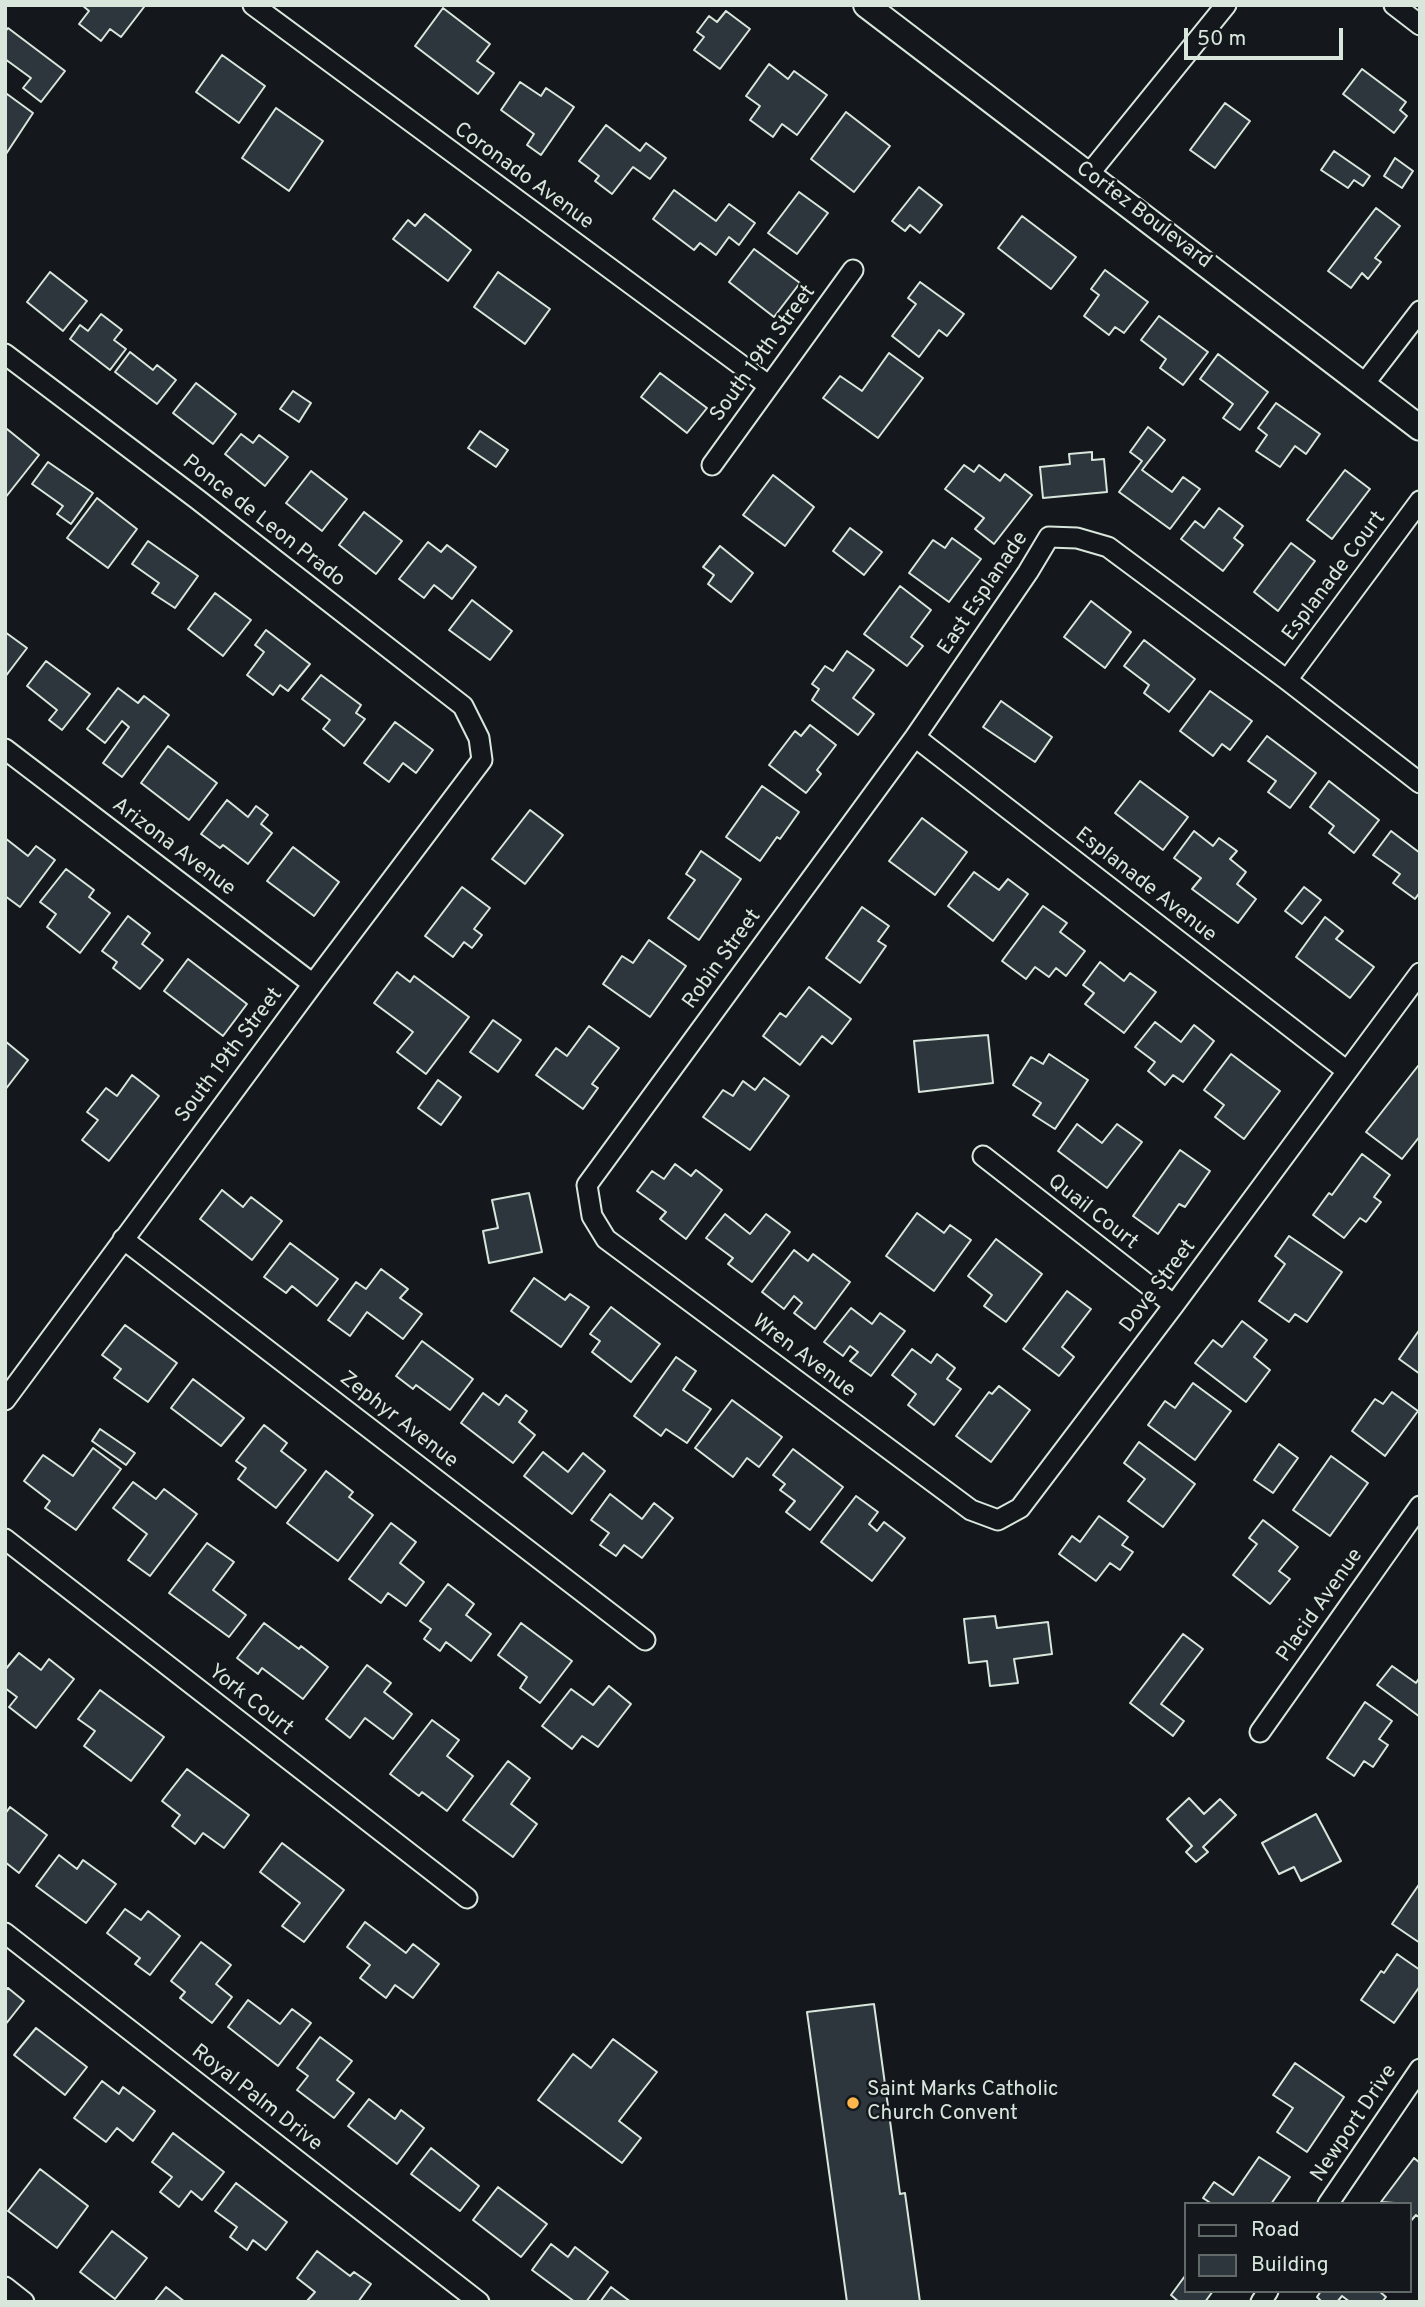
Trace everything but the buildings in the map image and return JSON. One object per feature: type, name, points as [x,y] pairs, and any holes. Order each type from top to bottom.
[{"type":"street","name":"Coronado Avenue","points":[[253,5],[768,385]]},
{"type":"street","name":"Cortez Boulevard","points":[[866,5],[1420,428]]},
{"type":"street","points":[[1089,174],[1226,5]]},
{"type":"street","points":[[1394,5],[1420,25]]},
{"type":"street","name":"South 19th Street","points":[[712,465],[853,270]]},
{"type":"street","points":[[1364,384],[1420,311]]},
{"type":"street","name":"Ponce de Leon Prado","points":[[5,354],[463,706],[480,738]]},
{"type":"street","name":"Esplanade Court","points":[[1287,680],[1420,501]]},
{"type":"street","name":"East Esplanade","points":[[915,737],[1049,537],[1077,538],[1108,547],[1287,680]]},
{"type":"street","points":[[1287,680],[1420,783]]},
{"type":"street","name":"Esplanade Avenue","points":[[915,737],[1347,1071]]},
{"type":"street","name":"Robin Street","points":[[592,1216],[587,1185],[915,737]]},
{"type":"street","name":"South 19th Street","points":[[5,1400],[482,760],[480,738]]},
{"type":"street","name":"Arizona Avenue","points":[[5,749],[313,984]]},
{"type":"street","name":"Dove Street","points":[[998,1520],[1020,1508],[1174,1306],[1420,973]]},
{"type":"street","name":"Quail Court","points":[[983,1156],[1174,1306]]},
{"type":"street","name":"Wren Avenue","points":[[592,1216],[606,1239],[971,1510],[998,1520]]},
{"type":"street","name":"Zephyr Avenue","points":[[123,1239],[645,1640]]},
{"type":"street","name":"Placid Avenue","points":[[1260,1732],[1420,1506]]},
{"type":"street","name":"York Court","points":[[5,1539],[467,1898]]},
{"type":"street","name":"Royal Palm Drive","points":[[5,1933],[479,2302]]},
{"type":"street","name":"Newport Drive","points":[[1330,2202],[1414,2090],[1420,2069]]},
{"type":"street","points":[[5,2287],[24,2302]]},
{"type":"place","name":"Saint Marks Catholic Church Convent","points":[[853,2103]]}]
